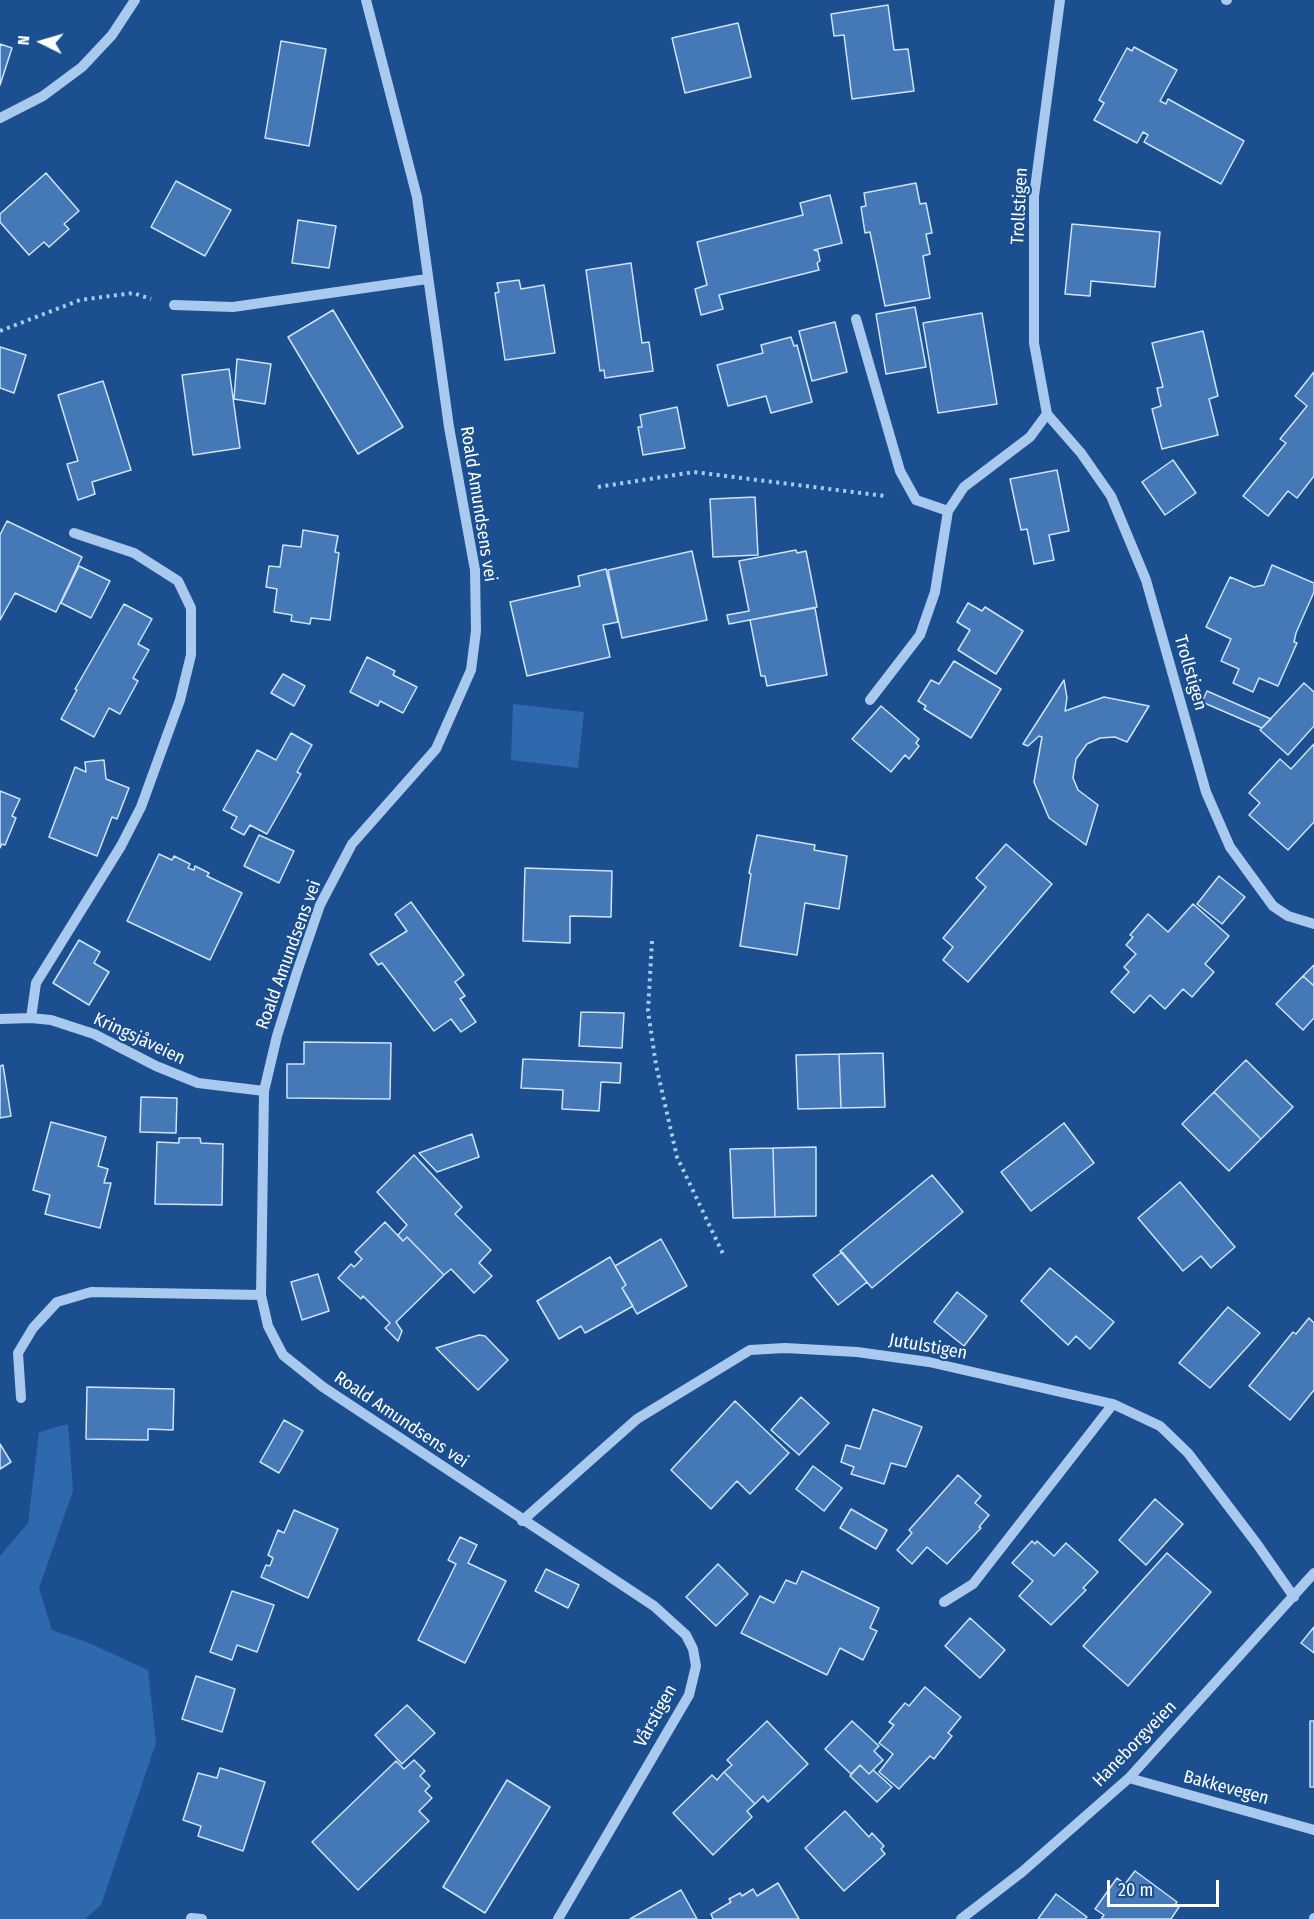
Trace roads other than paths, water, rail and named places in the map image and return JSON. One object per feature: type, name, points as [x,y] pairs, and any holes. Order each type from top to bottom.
[{"type":"street","points":[[0,118],[43,96],[82,67],[112,35],[135,0]]},
{"type":"street","name":"Roald Amundsens vei","points":[[367,0],[417,197],[449,427],[475,570],[476,631],[471,670],[435,749],[352,844],[320,905],[277,1036],[264,1091],[261,1294],[268,1326],[283,1355],[323,1387],[522,1521]]},
{"type":"street","name":"Trollstigen","points":[[1060,0],[1034,196],[1034,344],[1047,414],[1081,453],[1111,496],[1146,580],[1206,792],[1230,847],[1273,906],[1288,916],[1314,924]]},
{"type":"street","points":[[174,305],[233,307],[428,279]]},
{"type":"street","points":[[856,319],[900,471],[916,500],[948,512]]},
{"type":"street","points":[[870,700],[920,635],[935,592],[948,512],[964,487],[1030,437],[1047,414]]},
{"type":"street","points":[[31,1018],[36,983],[121,846],[141,807],[180,700],[191,655],[191,608],[178,581],[134,553],[74,533]]},
{"type":"street","name":"Kringsjåveien","points":[[0,1019],[51,1020],[93,1034],[156,1066],[198,1083],[264,1091]]},
{"type":"street","points":[[21,1398],[18,1353],[33,1328],[57,1302],[91,1292],[261,1294]]},
{"type":"street","name":"Jutulstigen","points":[[522,1521],[637,1419],[750,1350],[785,1348],[857,1352],[929,1362],[1113,1404],[1160,1426],[1188,1454],[1263,1551],[1294,1597]]},
{"type":"street","points":[[944,1602],[973,1584],[1113,1404]]},
{"type":"street","name":"Vårstigen","points":[[522,1521],[654,1606],[686,1635],[693,1649],[696,1666],[689,1695],[558,1919]]},
{"type":"street","name":"Haneborgveien","points":[[961,1919],[1022,1872],[1129,1778],[1314,1573]]},
{"type":"street","name":"Bakkevegen","points":[[1129,1778],[1314,1830]]},
{"type":"street","points":[[191,1918],[202,1919]]}]
